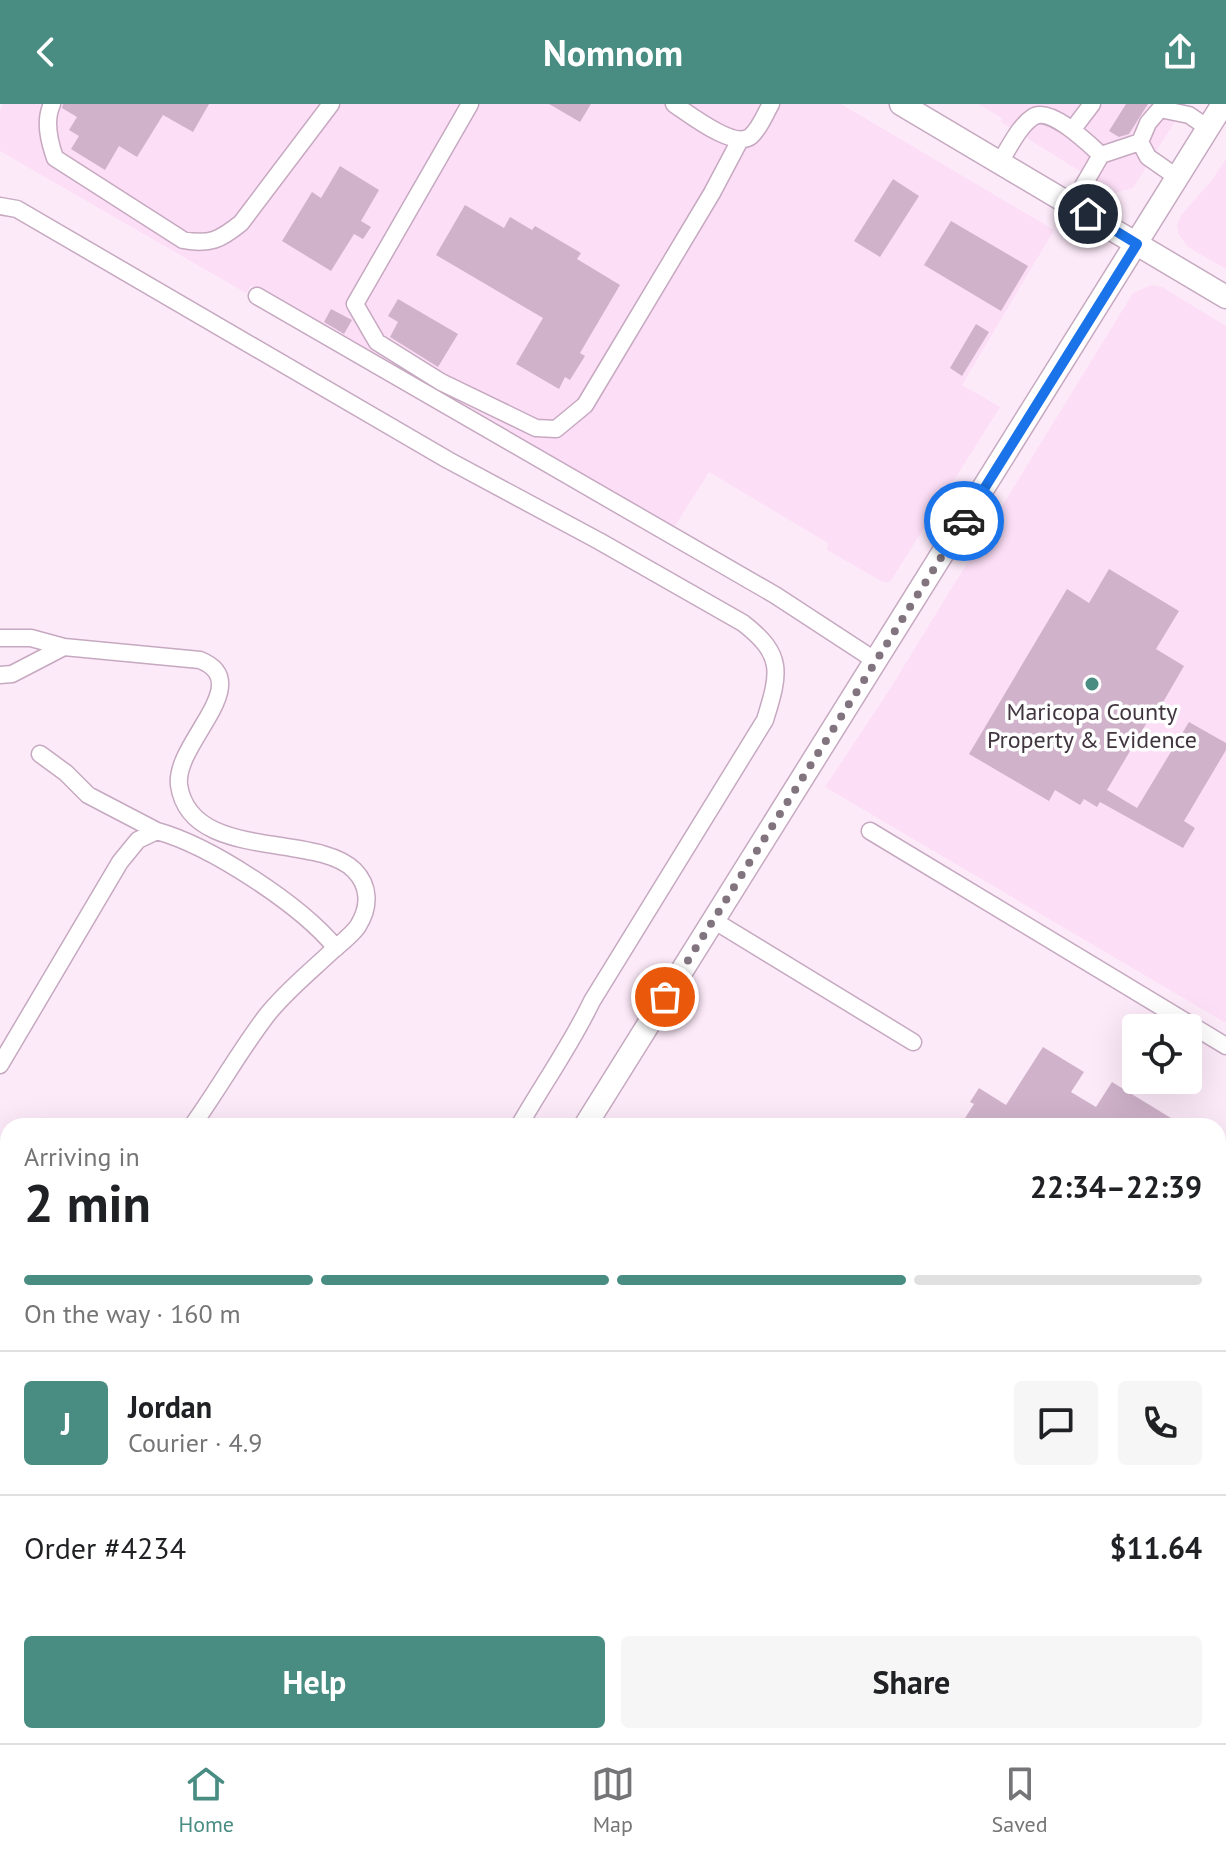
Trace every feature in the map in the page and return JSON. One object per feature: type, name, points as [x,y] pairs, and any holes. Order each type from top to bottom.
[{"type":"main road","points":[[901,104],[1226,297]]},
{"type":"main road","points":[[590,1118],[1223,104]]},
{"type":"lane","points":[[52,104],[48,138],[55,158],[183,240],[202,244],[223,237],[241,223],[331,104]]},
{"type":"lane","points":[[470,104],[355,304],[377,342],[441,382],[536,428],[556,429],[585,405],[712,193],[740,140]]},
{"type":"lane","points":[[674,104],[731,139],[740,140],[753,135],[771,104]]},
{"type":"lane","points":[[1073,129],[1092,104]]},
{"type":"lane","points":[[1072,205],[1101,155],[1140,142],[1148,123],[1162,107],[1189,115],[1208,128]]},
{"type":"lane","points":[[1000,162],[1019,132],[1034,116],[1043,114],[1073,129],[1101,155]]},
{"type":"lane","points":[[1140,142],[1148,157],[1178,178]]},
{"type":"lane","points":[[0,206],[17,209],[448,460],[743,623],[763,639],[775,659],[775,690],[765,720],[592,1001],[572,1043],[524,1118]]},
{"type":"lane","points":[[257,296],[775,595],[876,661]]},
{"type":"lane","points":[[0,638],[31,638],[64,647],[200,660],[213,666],[221,676],[219,697],[184,756],[179,783],[186,807],[207,826],[237,839],[330,857],[353,869],[366,886],[367,904],[358,926],[267,1015],[197,1118]]},
{"type":"lane","points":[[0,675],[12,674],[64,647]]},
{"type":"lane","points":[[40,754],[66,773],[88,795],[247,875],[319,927],[336,948]]},
{"type":"lane","points":[[0,1065],[120,862],[138,840],[157,831]]},
{"type":"lane","points":[[870,831],[1226,1046]]},
{"type":"lane","points":[[713,920],[913,1042]]},
{"type":"shaded area","points":[[3,104],[841,104],[1054,230],[962,385],[1000,407],[890,582],[883,582],[827,550],[828,543],[709,472],[673,529],[251,286],[246,293],[0,151],[0,110]]},
{"type":"shaded area","points":[[978,104],[1186,104],[1133,188],[1115,193],[1001,122],[1002,118]]},
{"type":"shaded area","points":[[1226,159],[1226,269],[1188,247],[1179,235],[1177,225],[1182,214]]},
{"type":"shaded area","points":[[1151,285],[1162,287],[1226,326],[1226,1023],[825,787],[888,692],[1133,293]]},
{"type":"building","points":[[63,104],[209,104],[193,132],[163,115],[137,157],[119,146],[105,170],[71,149],[79,136],[69,130],[77,117],[62,108]]},
{"type":"building","points":[[549,104],[591,104],[580,122]]},
{"type":"building","points":[[1126,104],[1148,104],[1129,134],[1119,137],[1109,131]]},
{"type":"building","points":[[340,166],[379,190],[361,221],[371,227],[363,239],[354,234],[331,271],[282,241],[312,192],[321,198]]},
{"type":"building","points":[[893,179],[919,196],[880,257],[854,241]]},
{"type":"building","points":[[465,205],[504,228],[510,217],[532,230],[535,226],[581,253],[577,259],[620,285],[580,353],[585,356],[570,380],[565,377],[559,389],[516,364],[543,318],[436,255]]},
{"type":"building","points":[[951,221],[1028,266],[1001,311],[924,265]]},
{"type":"building","points":[[398,299],[458,334],[438,367],[390,337],[398,322],[388,316]]},
{"type":"building","points":[[331,309],[352,320],[344,334],[324,322]]},
{"type":"building","points":[[976,324],[989,332],[962,376],[950,368]]},
{"type":"building","name":"Maricopa County Property & Evidence","points":[[1109,569],[1179,611],[1156,649],[1184,666],[1107,790],[1137,808],[1189,722],[1226,743],[1226,750],[1184,821],[1195,828],[1183,848],[1100,802],[1097,807],[1084,799],[1080,805],[1055,790],[1049,801],[969,754],[1067,589],[1089,603]]},
{"type":"building","points":[[1043,1047],[1084,1072],[1071,1092],[1096,1107],[1112,1082],[1122,1088],[1122,1094],[1132,1094],[1171,1118],[965,1118],[979,1088],[1006,1105]]},
{"type":"way so far","points":[[665,997],[964,521]]},
{"type":"place","name":"Maricopa County Property & Evidence","points":[[1092,684]]},
{"type":"route","points":[[964,521],[1137,244],[1088,214]]}]
